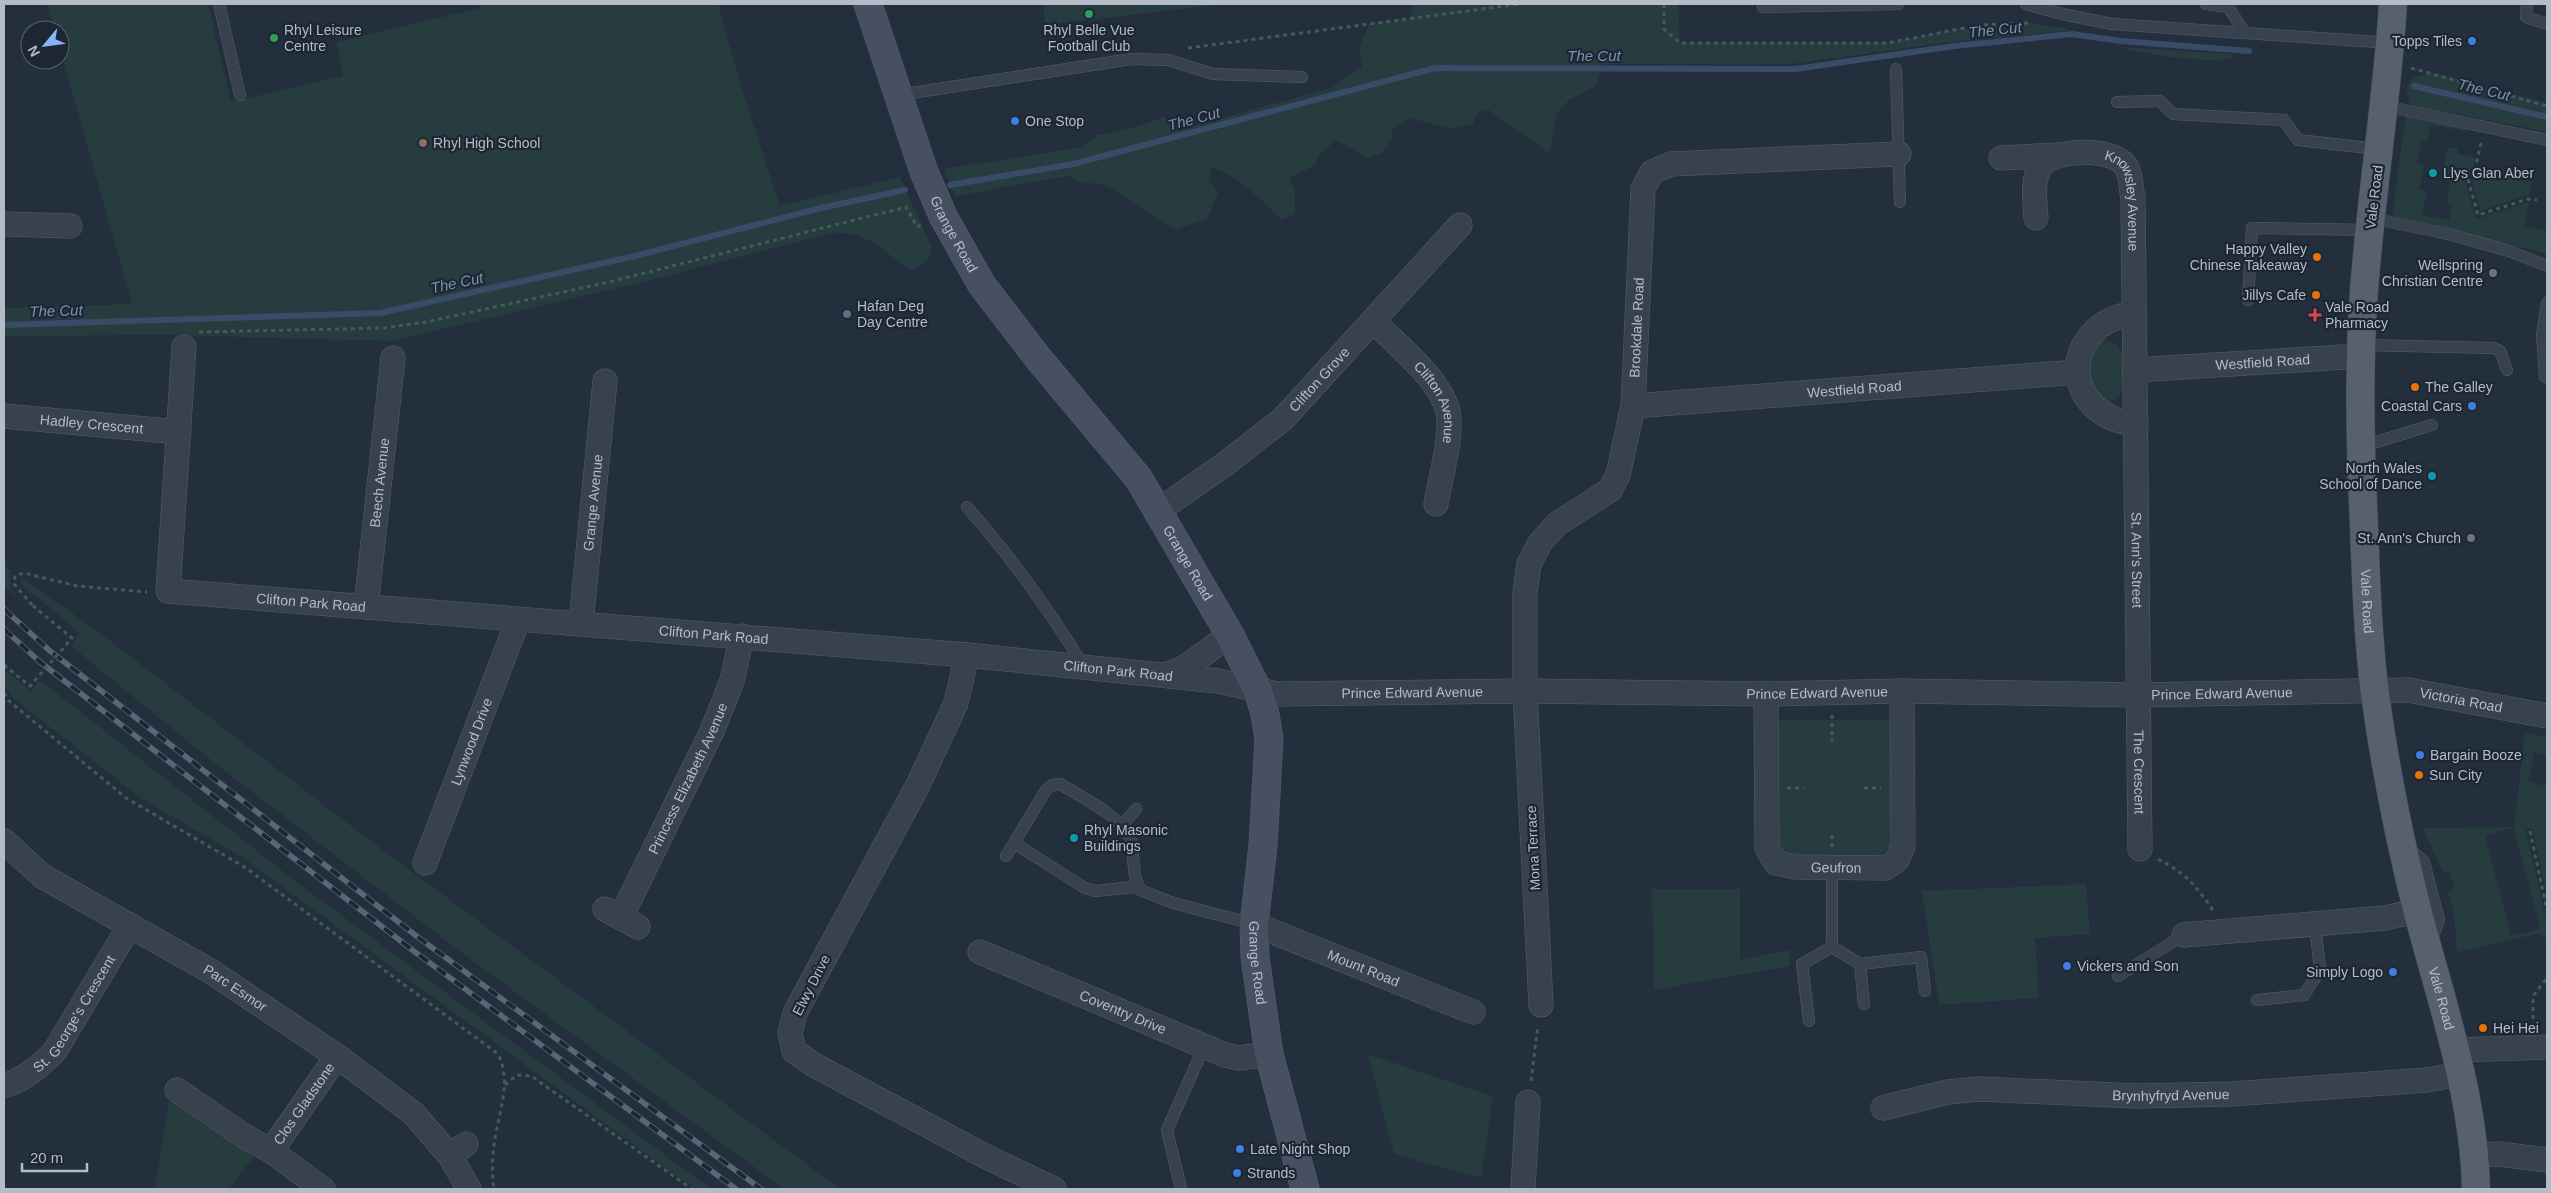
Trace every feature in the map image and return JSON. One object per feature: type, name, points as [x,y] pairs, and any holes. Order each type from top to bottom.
[{"type":"main road","name":"Grange Road","points":[[868,4],[924,172],[943,216],[982,285],[1038,358],[1139,480],[1230,635],[1258,691],[1266,714],[1269,739],[1263,846],[1254,924],[1255,957],[1269,1054],[1305,1189]]},
{"type":"main road","name":"Vale Road","points":[[2393,4],[2385,106],[2370,224],[2360,351],[2360,447],[2366,594],[2375,691],[2402,842],[2418,911],[2458,1062],[2476,1155],[2476,1189]]},
{"type":"street","name":"Knowsley Avenue","points":[[2001,158],[2103,152],[2118,158],[2127,168],[2133,198],[2134,313]]},
{"type":"street","name":"Brookdale Road","points":[[1525,691],[1525,592],[1529,564],[1540,543],[1557,524],[1610,490],[1618,475],[1634,406],[1643,189],[1652,172],[1671,164],[1899,154]]},
{"type":"street","points":[[2036,218],[2035,179],[2042,164],[2057,155]]},
{"type":"street","points":[[4,224],[70,226]]},
{"type":"street","name":"Clifton Grove","points":[[1158,511],[1225,464],[1283,419],[1460,225]]},
{"type":"street","points":[[2134,313],[2135,370],[2136,424],[2119,423],[2090,404],[2077,372],[2080,354],[2088,337],[2100,324],[2116,316],[2134,313]]},
{"type":"street","name":"Clifton Avenue","points":[[1372,321],[1431,380],[1448,412],[1449,428],[1436,504]]},
{"type":"street","points":[[168,591],[184,347]]},
{"type":"street","name":"Westfield Road","points":[[2135,370],[2360,351]]},
{"type":"street","name":"Beech Avenue","points":[[366,607],[393,358]]},
{"type":"street","name":"Westfield Road","points":[[1634,406],[2077,372]]},
{"type":"street","name":"Grange Avenue","points":[[581,623],[605,382]]},
{"type":"street","name":"Hadley Crescent","points":[[4,416],[179,432]]},
{"type":"street","name":"St. Ann's Street","points":[[2136,424],[2138,695]]},
{"type":"street","name":"Clifton Park Road","points":[[168,591],[967,654],[1085,669],[1218,681],[1258,691]]},
{"type":"street","name":"Lynwood Drive","points":[[425,863],[518,620]]},
{"type":"street","points":[[1163,675],[1184,668],[1230,635]]},
{"type":"street","name":"Princess Elizabeth Avenue","points":[[621,917],[712,731],[732,680],[742,636]]},
{"type":"street","name":"Elwy Drive","points":[[967,654],[956,703],[918,785],[795,1013],[790,1033],[794,1051],[814,1065],[986,1157],[1054,1189]]},
{"type":"street","name":"Victoria Road","points":[[2375,691],[2408,690],[2547,716]]},
{"type":"street","name":"Prince Edward Avenue","points":[[1258,691],[1277,694],[1525,691],[1766,694],[1902,691],[2138,695],[2375,691]]},
{"type":"street","name":"Mona Terrace","points":[[1525,691],[1541,1005]]},
{"type":"street","name":"Geufron","points":[[1766,694],[1767,848],[1776,862],[1796,867],[1886,868],[1897,860],[1903,846],[1902,691]]},
{"type":"street","name":"The Crescent","points":[[2138,695],[2140,849]]},
{"type":"street","name":"Parc Esmor","points":[[4,841],[42,876],[212,972],[337,1056],[458,1150],[469,1189]]},
{"type":"street","points":[[2184,935],[2384,918],[2418,911]]},
{"type":"street","name":"Mount Road","points":[[1254,924],[1473,1012]]},
{"type":"street","name":"St. George's Crescent","points":[[4,1086],[18,1081],[38,1068],[55,1051],[130,925]]},
{"type":"street","name":"Coventry Drive","points":[[980,952],[1204,1047],[1239,1058],[1269,1054]]},
{"type":"street","name":"Brynhyfryd Avenue","points":[[1883,1108],[1948,1092],[1980,1089],[2137,1096],[2231,1094],[2427,1080],[2458,1062],[2540,1047]]},
{"type":"street","name":"Clos Gladstone","points":[[271,1150],[337,1056]]},
{"type":"street","name":"Clos Gladstone","points":[[177,1090],[244,1136],[271,1150],[324,1189]]},
{"type":"street","points":[[1523,1189],[1528,1102]]},
{"type":"street","points":[[2476,1155],[2499,1154],[2547,1160]]},
{"type":"lane","points":[[219,4],[240,95]]},
{"type":"lane","points":[[1762,7],[1898,4]]},
{"type":"lane","points":[[2026,4],[2062,14],[2112,24],[2245,33],[2390,52]]},
{"type":"lane","points":[[2206,4],[2228,7],[2245,33]]},
{"type":"lane","points":[[2527,4],[2526,17],[2547,24]]},
{"type":"lane","points":[[897,95],[1131,59],[1154,58],[1168,60],[1213,74],[1302,77]]},
{"type":"lane","points":[[1896,68],[1900,202]]},
{"type":"lane","points":[[2117,102],[2160,101],[2173,114],[2284,120],[2298,140],[2380,149]]},
{"type":"lane","points":[[2385,106],[2547,140]]},
{"type":"lane","points":[[2248,300],[2252,228],[2370,224],[2448,234],[2509,251],[2547,266]]},
{"type":"lane","points":[[2545,377],[2542,335],[2547,303]]},
{"type":"lane","points":[[2360,351],[2494,348],[2500,351],[2507,370]]},
{"type":"lane","points":[[2360,447],[2432,425]]},
{"type":"lane","points":[[967,507],[1007,552],[1050,613],[1085,669]]},
{"type":"lane","points":[[1006,856],[1046,790],[1052,785],[1060,784],[1107,813],[1122,826],[1131,840],[1137,884],[1142,890]]},
{"type":"lane","points":[[1122,826],[1136,809]]},
{"type":"lane","points":[[2402,842],[2420,856],[2424,862],[2438,920],[2428,948]]},
{"type":"lane","points":[[1014,843],[1085,888],[1095,891],[1133,886],[1173,903],[1254,924]]},
{"type":"lane","points":[[1832,868],[1832,947]]},
{"type":"lane","points":[[2257,1000],[2304,995],[2320,970],[2315,924]]},
{"type":"lane","points":[[2118,976],[2184,935]]},
{"type":"lane","points":[[1832,947],[1860,964],[1921,957],[1925,991]]},
{"type":"lane","points":[[1809,1021],[1802,964],[1832,947]]},
{"type":"lane","points":[[1860,964],[1864,1004]]},
{"type":"lane","points":[[1181,1189],[1167,1130],[1204,1047]]},
{"type":"path","points":[[1178,49],[1520,4]]},
{"type":"path","points":[[1664,4],[1664,29],[1680,43],[1887,43],[1980,25],[2031,23]]},
{"type":"path","points":[[2390,52],[2547,106]]},
{"type":"path","points":[[2468,179],[2474,174],[2484,127]]},
{"type":"path","points":[[2443,174],[2468,179]]},
{"type":"path","points":[[2468,179],[2478,215],[2528,199],[2537,200]]},
{"type":"path","points":[[184,347],[183,332],[384,328],[426,322],[609,282],[906,207],[917,227],[943,216]]},
{"type":"path","points":[[4,665],[30,686],[72,638],[32,605],[14,584],[14,576],[24,573],[77,586],[142,592],[168,591]]},
{"type":"path","points":[[4,693],[9,701],[126,798],[246,868],[498,1054],[503,1063],[505,1085],[494,1146],[494,1189]]},
{"type":"path","points":[[2530,831],[2547,910]]},
{"type":"path","points":[[2140,849],[2180,870],[2195,885],[2228,931]]},
{"type":"path","points":[[2540,1047],[2534,996],[2547,978]]},
{"type":"path","points":[[1528,1102],[1541,1005]]},
{"type":"path","points":[[505,1085],[517,1075],[531,1076],[692,1189]]},
{"type":"green space","name":"Rhyl High School","points":[[47,4],[208,4],[231,102],[343,76],[337,42],[480,8],[480,4],[718,4],[741,87],[780,206],[900,177],[932,248],[928,260],[912,270],[866,239],[846,233],[832,233],[643,282],[391,341],[168,335],[4,336],[4,308],[132,304],[66,70],[70,70],[70,20],[52,20]]},
{"type":"green space","name":"Rhyl Belle Vue Football Club","points":[[1043,4],[1223,4],[1045,25]]},
{"type":"green space","points":[[1411,4],[1678,4],[1680,43],[1887,43],[1980,25],[2031,23],[2073,30],[1942,43],[1792,64],[1606,64],[1594,87],[1569,100],[1556,114],[1550,154],[1489,110],[1477,113],[1473,124],[1451,129],[1409,118],[1392,130],[1393,139],[1382,153],[1366,158],[1337,140],[1320,153],[1315,165],[1289,178],[1295,189],[1295,213],[1282,220],[1240,182],[1221,171],[1211,168],[1209,181],[1218,193],[1207,219],[1175,229],[1105,185],[1081,182],[1068,176],[955,196],[943,169],[1083,147],[1097,135],[1134,128],[1163,117],[1194,126],[1331,88],[1362,66],[1359,48],[1369,24],[1412,18]]},
{"type":"green space","points":[[2120,47],[2231,54],[2233,57],[2210,60],[2194,59],[2144,53]]},
{"type":"green space","points":[[2430,72],[2547,103],[2547,132],[2411,105],[2406,89],[2413,78]]},
{"type":"green space","points":[[2406,114],[2466,127],[2465,131],[2430,125],[2427,142],[2421,141],[2417,163],[2424,165],[2419,190],[2427,191],[2422,215],[2449,220],[2452,204],[2447,203],[2451,178],[2465,181],[2476,219],[2529,202],[2525,226],[2547,231],[2547,254],[2392,216]]},
{"type":"green space","points":[[2448,147],[2458,149],[2457,154],[2475,158],[2472,173],[2468,176],[2443,172]]},
{"type":"green space","points":[[2501,176],[2531,182],[2529,195],[2480,211],[2472,181],[2477,177],[2500,181]]},
{"type":"green space","points":[[2104,340],[2117,344],[2123,357],[2125,374],[2122,390],[2118,397],[2109,402],[2097,400],[2086,370],[2097,342]]},
{"type":"green space","points":[[4,564],[11,571],[10,587],[21,601],[4,586]]},
{"type":"green space","points":[[21,578],[92,627],[376,845],[840,1189],[784,1189],[462,953],[216,764],[71,646],[80,633],[21,584]]},
{"type":"green space","points":[[4,669],[31,691],[40,680],[295,881],[711,1189],[697,1189],[670,1171],[242,857],[142,799],[13,698],[4,686]]},
{"type":"green space","points":[[1774,720],[1890,720],[1890,847],[1877,858],[1782,858],[1774,843]]},
{"type":"green space","points":[[2525,733],[2547,737],[2547,755],[2534,752],[2528,782],[2547,786],[2547,895],[2533,831],[2526,829],[2547,925],[2547,937],[2542,938],[2541,933],[2457,952],[2454,913],[2448,893],[2454,888],[2449,871],[2443,873],[2423,828],[2514,827]],"holes":[[[2514,828],[2540,929],[2511,936],[2485,835]]]},
{"type":"green space","points":[[2086,884],[2090,934],[2035,938],[2039,998],[1939,1005],[1922,891]]},
{"type":"green space","points":[[1652,889],[1740,889],[1740,960],[1789,950],[1790,966],[1654,990]]},
{"type":"green space","points":[[1368,1054],[1493,1096],[1481,1178],[1394,1154]]},
{"type":"green space","points":[[169,1099],[254,1157],[228,1189],[155,1189]]},
{"type":"waterway","name":"The Cut","points":[[950,185],[1073,164],[1435,68],[1795,69],[1955,46],[2072,34],[2121,41],[2249,51]]},
{"type":"waterway","name":"The Cut","points":[[2414,86],[2547,117]]},
{"type":"waterway","name":"The Cut","points":[[4,325],[380,313],[635,256],[821,208],[905,190]]},
{"type":"railway","points":[[4,609],[50,651],[419,938],[761,1189]]},
{"type":"railway","points":[[4,629],[40,662],[411,949],[736,1189]]},
{"type":"place","name":"Rhyl Belle Vue Football Club","points":[[1089,14]]},
{"type":"place","name":"Rhyl Leisure Centre","points":[[274,38]]},
{"type":"place","name":"Topps Tiles","points":[[2472,41]]},
{"type":"place","name":"One Stop","points":[[1015,121]]},
{"type":"place","name":"Rhyl High School","points":[[423,143]]},
{"type":"place","name":"Llys Glan Aber","points":[[2433,173]]},
{"type":"place","name":"Happy Valley Chinese Takeaway","points":[[2317,257]]},
{"type":"place","name":"Wellspring Christian Centre","points":[[2493,273]]},
{"type":"place","name":"Jillys Cafe","points":[[2316,295]]},
{"type":"place","name":"Hafan Deg Day Centre","points":[[847,314]]},
{"type":"place","name":"Vale Road Pharmacy","points":[[2315,315]]},
{"type":"place","name":"The Galley","points":[[2415,387]]},
{"type":"place","name":"Coastal Cars","points":[[2472,406]]},
{"type":"place","name":"North Wales School of Dance","points":[[2432,476]]},
{"type":"place","name":"St. Ann's Church","points":[[2471,538]]},
{"type":"place","name":"Bargain Booze","points":[[2420,755]]},
{"type":"place","name":"Sun City","points":[[2419,775]]},
{"type":"place","name":"Rhyl Masonic Buildings","points":[[1074,838]]},
{"type":"place","name":"Vickers and Son","points":[[2067,966]]},
{"type":"place","name":"Simply Logo","points":[[2393,972]]},
{"type":"place","name":"Hei Hei","points":[[2483,1028]]},
{"type":"place","name":"Late Night Shop","points":[[1240,1149]]},
{"type":"place","name":"Strands","points":[[1237,1173]]}]
